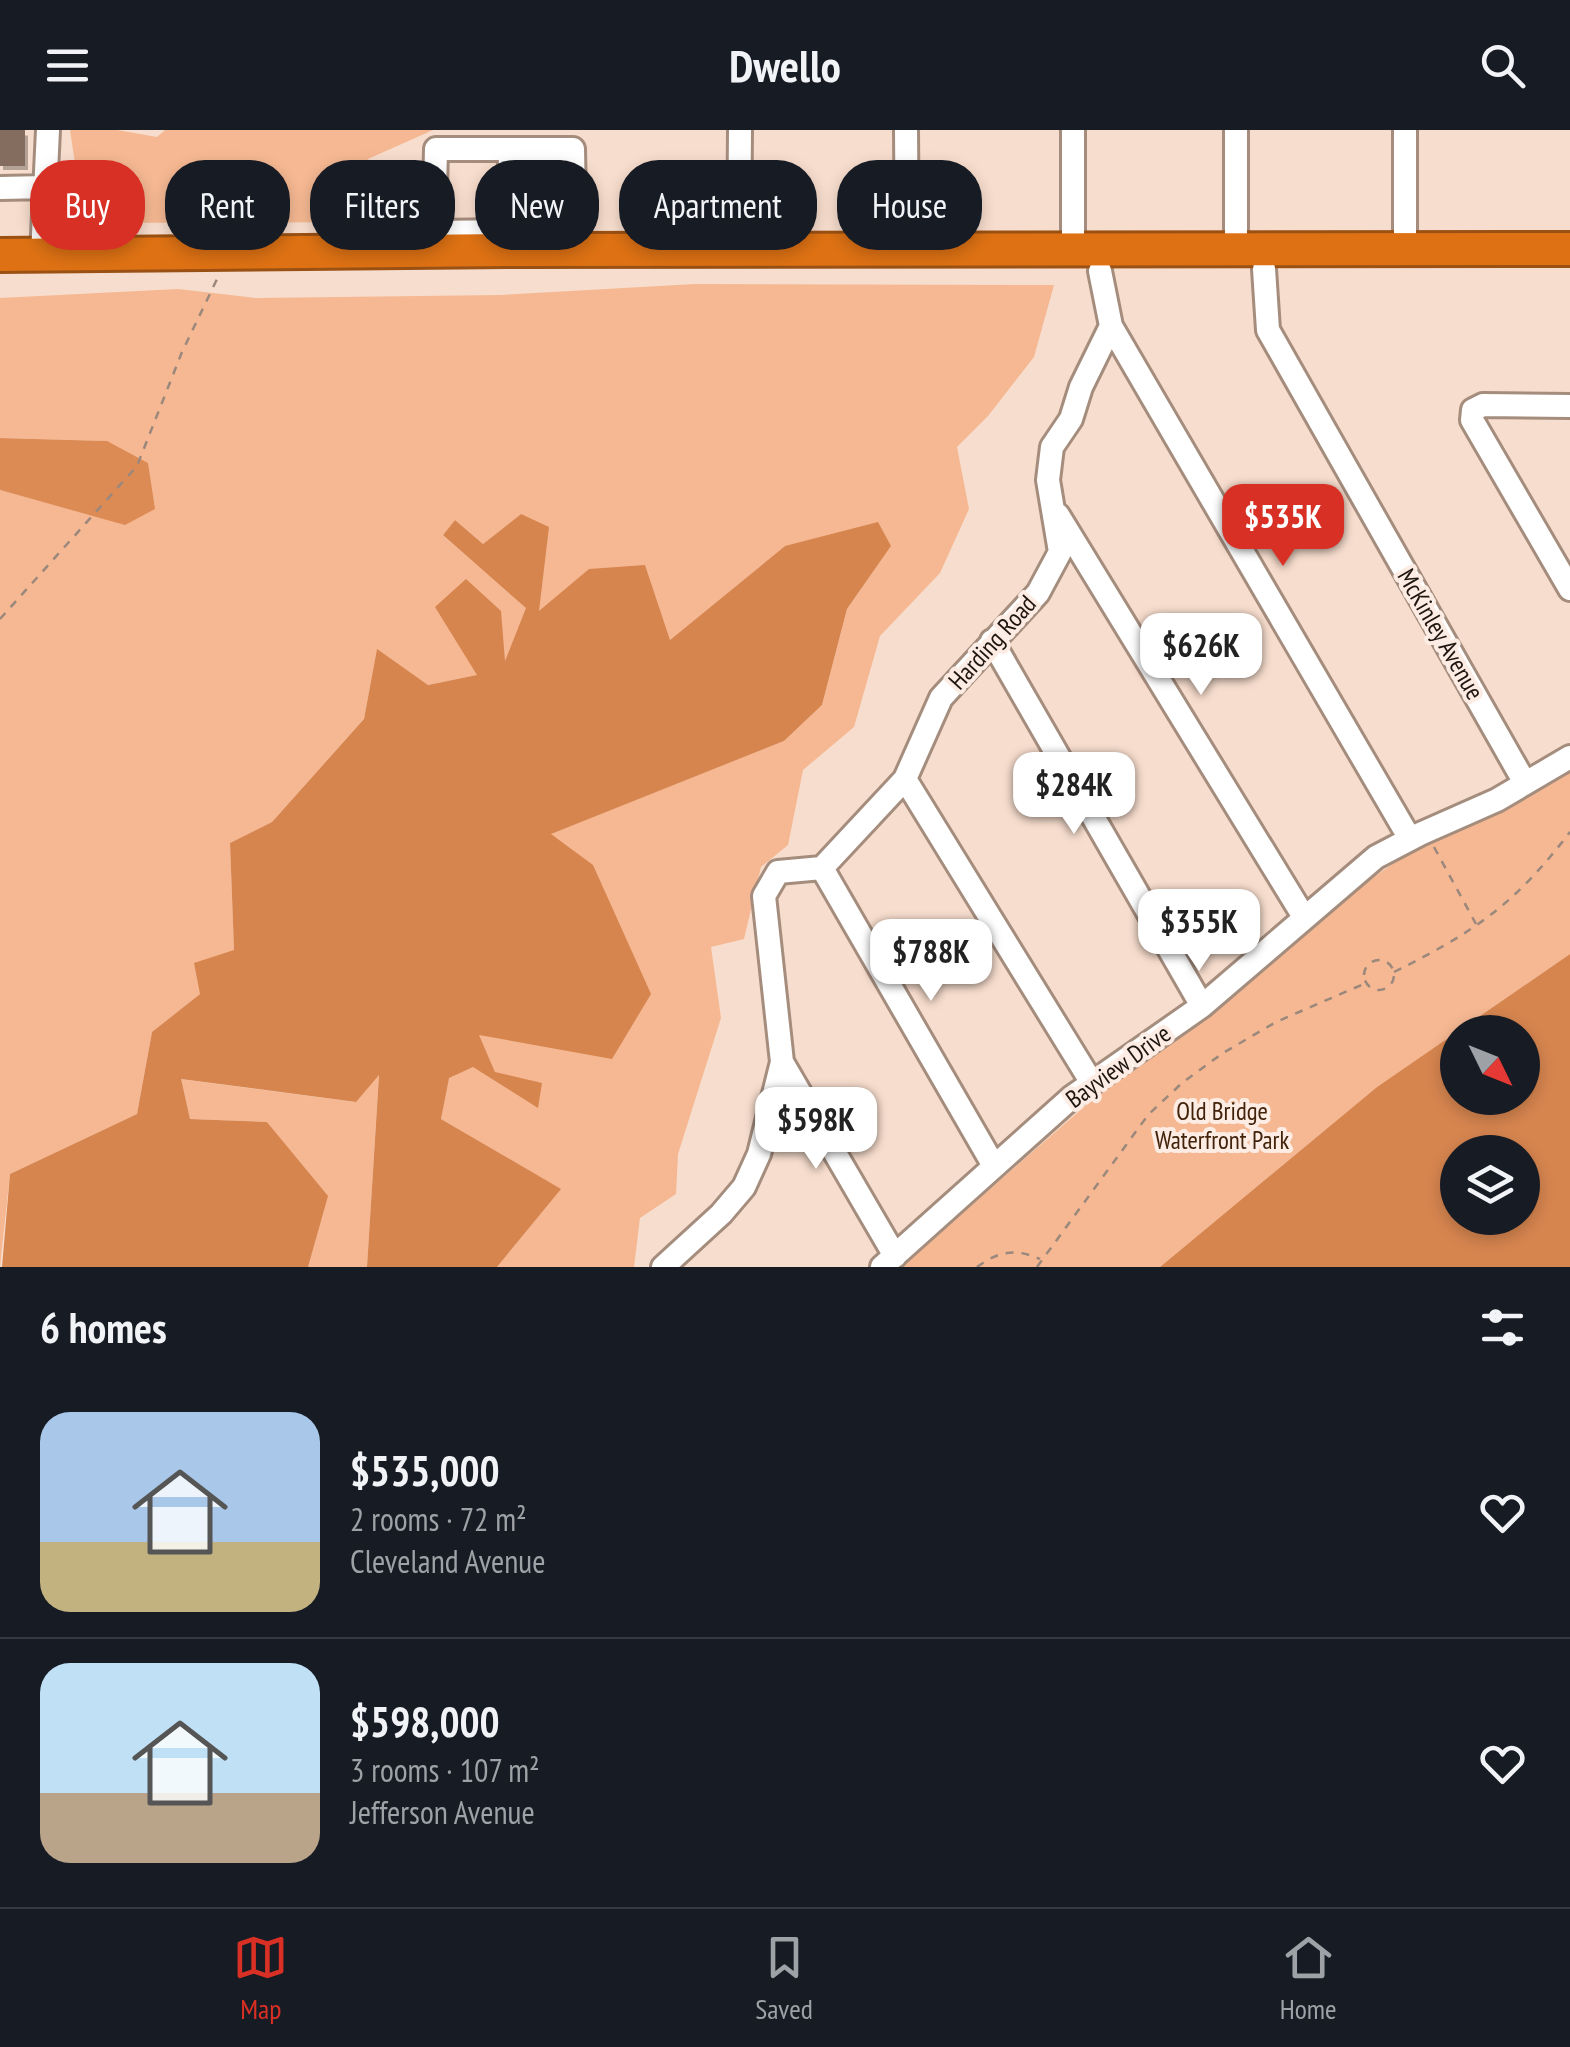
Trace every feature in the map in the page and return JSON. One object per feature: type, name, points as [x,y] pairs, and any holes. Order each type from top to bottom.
[{"type":"highway","points":[[599,242],[739,251],[907,250]]},
{"type":"highway","points":[[0,255],[310,243]]},
{"type":"highway","points":[[982,250],[1570,249]]},
{"type":"highway","points":[[0,272],[1570,268]]},
{"type":"street","points":[[47,160],[48,130]]},
{"type":"street","points":[[739,251],[740,130]]},
{"type":"street","points":[[906,130],[906,160]]},
{"type":"street","points":[[1073,130],[1073,250]]},
{"type":"street","points":[[1236,130],[1236,250]]},
{"type":"street","points":[[1404,130],[1405,250]]},
{"type":"street","points":[[435,160],[436,149],[573,149],[573,160]]},
{"type":"street","points":[[510,150],[510,160]]},
{"type":"street","points":[[0,188],[30,187]]},
{"type":"street","points":[[42,250],[42,256]]},
{"type":"street","name":"McKinley Avenue","points":[[1264,269],[1268,330],[1525,784]]},
{"type":"street","points":[[1100,271],[1111,326],[1421,840]]},
{"type":"street","name":"Harding Road","points":[[822,868],[905,779],[941,698],[1038,592],[1060,552],[1048,480],[1052,447],[1070,419],[1111,326]]},
{"type":"street","points":[[1570,406],[1483,405],[1473,410],[1472,420],[1570,589]]},
{"type":"street","points":[[1053,506],[1304,917]]},
{"type":"street","points":[[992,641],[1202,1006]]},
{"type":"street","name":"Bayview Drive","points":[[889,1262],[1092,1083],[1202,1006],[1376,857],[1421,840],[1570,757]]},
{"type":"street","points":[[905,779],[1092,1083]]},
{"type":"street","points":[[664,1267],[744,1187],[759,1154],[782,1062],[764,896],[778,872],[822,868],[994,1166]]},
{"type":"street","points":[[782,1062],[889,1262]]},
{"type":"path","points":[[0,619],[137,466],[182,352],[222,272]]},
{"type":"path","points":[[1366,983],[1376,990],[1388,988],[1394,972],[1478,926],[1528,883],[1570,832]]},
{"type":"path","points":[[1421,840],[1478,926]]},
{"type":"path","points":[[1366,983],[1365,970],[1372,962],[1383,960],[1394,972]]},
{"type":"path","points":[[1038,1267],[1148,1115],[1182,1083],[1276,1022],[1366,983]]},
{"type":"path","points":[[977,1267],[1005,1251],[1025,1252],[1043,1261]]},
{"type":"green space","points":[[70,130],[117,130],[157,137],[165,130],[433,130],[369,160],[310,160],[310,222],[290,222],[290,160],[165,160],[165,223],[145,223],[145,160],[75,160]]},
{"type":"green space","points":[[695,284],[1054,285],[1034,357],[988,416],[957,447],[969,509],[940,573],[880,636],[854,727],[803,770],[788,845],[761,867],[744,939],[711,947],[721,1018],[678,1154],[676,1194],[640,1218],[634,1267],[497,1267],[560,1189],[441,1119],[448,1077],[473,1067],[495,1072],[478,1034],[550,834],[784,741],[822,705],[847,609],[891,546],[785,546],[670,640],[538,613],[521,514],[483,544],[455,520],[443,535],[527,608],[504,664],[436,607],[478,675],[428,685],[377,650],[364,719],[272,822],[230,843],[234,950],[200,994],[152,1032],[137,1114],[10,1174],[0,1267],[0,490],[124,524],[107,441],[0,438],[0,298],[178,289],[257,298],[501,295]]},
{"type":"green space","name":"Old Bridge Waterfront Park","points":[[1570,772],[1570,954],[1481,1015],[1440,1015],[1440,1044],[1377,1087],[1160,1267],[900,1267],[1107,1087],[1220,1007],[1341,900],[1411,851]]},
{"type":"green space","points":[[379,1073],[367,1267],[308,1267],[327,1196],[267,1122],[190,1119],[180,1079],[355,1102]]},
{"type":"shaded area","points":[[0,438],[107,441],[148,463],[155,509],[125,525],[0,490]]},
{"type":"shaded area","points":[[521,514],[549,527],[539,611],[589,569],[645,565],[670,640],[785,546],[878,522],[891,546],[847,609],[822,705],[784,741],[551,834],[593,865],[651,994],[612,1059],[479,1035],[495,1072],[542,1083],[538,1108],[473,1067],[449,1078],[441,1119],[561,1189],[497,1267],[367,1267],[379,1075],[356,1102],[181,1079],[190,1119],[267,1122],[328,1196],[308,1267],[2,1267],[10,1174],[137,1114],[152,1032],[200,994],[194,963],[234,950],[230,843],[272,822],[364,719],[377,649],[428,685],[477,675],[435,607],[466,579],[501,611],[505,661],[526,608],[443,535],[455,520],[483,544]]},
{"type":"shaded area","points":[[1570,954],[1570,1267],[1160,1267],[1377,1087],[1440,1044],[1440,1115],[1540,1115],[1540,1015],[1481,1015]]},
{"type":"building","points":[[0,130],[25,130],[25,166],[0,166]]}]
